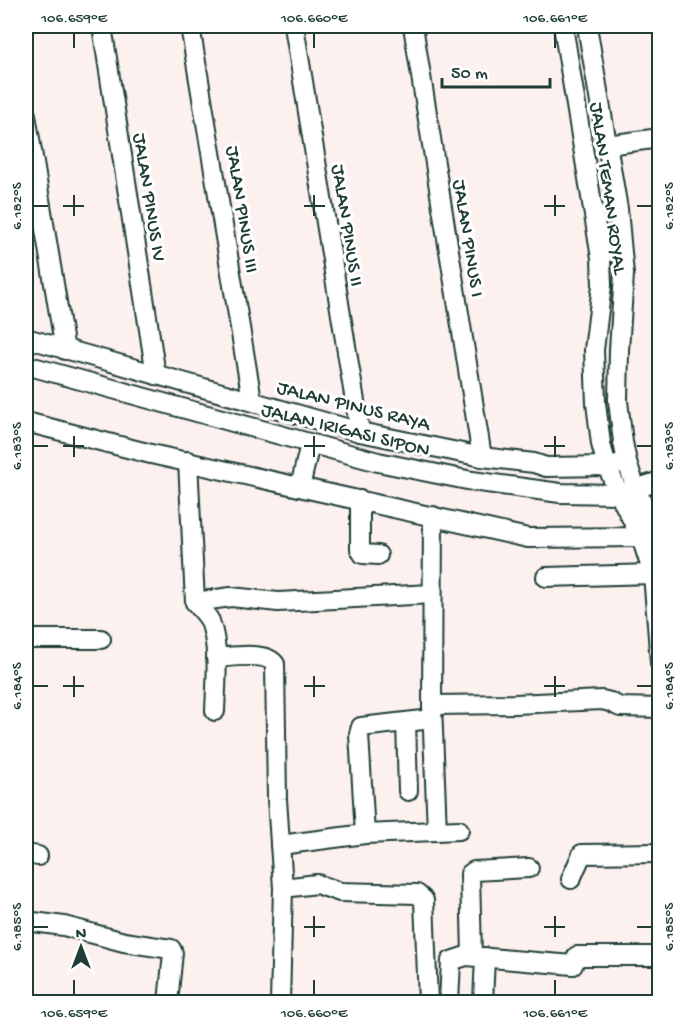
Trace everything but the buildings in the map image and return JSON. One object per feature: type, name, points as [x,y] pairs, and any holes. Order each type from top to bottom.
[{"type":"street","name":"JALAN PINUS IV","points":[[102,26],[156,375]]},
{"type":"street","name":"JALAN PINUS III","points":[[190,26],[252,400]]},
{"type":"street","name":"JALAN PINUS II","points":[[294,26],[360,432]]},
{"type":"street","name":"JALAN PINUS I","points":[[413,26],[482,458]]},
{"type":"street","name":"JALAN TEMAN ROYAL","points":[[563,26],[601,258],[602,285],[594,350],[596,403],[605,461],[628,494]]},
{"type":"street","name":"JALAN TEMAN ROYAL","points":[[587,26],[618,209],[624,274],[618,401],[626,457],[628,494]]},
{"type":"street","points":[[26,115],[65,350]]},
{"type":"street","points":[[607,145],[660,138]]},
{"type":"street","name":"JALAN PINUS RAYA","points":[[26,338],[360,432],[482,458],[540,465],[546,458],[605,461],[626,457]]},
{"type":"street","name":"JALAN IRIGASI SIPON","points":[[26,365],[308,450],[472,481],[560,493],[628,494],[660,481]]},
{"type":"street","points":[[26,422],[117,446],[301,482],[360,500],[528,538],[652,534]]},
{"type":"street","points":[[301,482],[308,450]]},
{"type":"street","points":[[188,461],[195,602],[209,619],[216,658],[215,711]]},
{"type":"street","points":[[628,494],[652,534],[652,574],[660,663]]},
{"type":"street","points":[[360,500],[360,549],[363,554],[378,555]]},
{"type":"street","points":[[433,516],[432,712],[437,831]]},
{"type":"street","points":[[546,577],[652,574]]},
{"type":"street","points":[[195,602],[231,597],[278,602],[432,594]]},
{"type":"street","points":[[26,639],[101,639]]},
{"type":"street","points":[[216,658],[266,657],[275,664],[277,800],[283,888],[280,1002]]},
{"type":"street","points":[[365,834],[360,730],[362,726],[406,722],[432,712],[602,700],[620,707],[660,708]]},
{"type":"street","points":[[406,722],[408,791]]},
{"type":"street","points":[[280,845],[365,834],[459,830]]},
{"type":"street","points":[[571,879],[582,854],[660,853]]},
{"type":"street","points":[[483,1002],[470,873],[529,868]]},
{"type":"street","points":[[283,888],[317,884],[340,892],[422,896],[428,1002]]},
{"type":"street","points":[[26,921],[64,926],[124,942],[171,950],[173,953],[168,1002]]},
{"type":"street","points":[[449,1002],[451,962],[478,956],[573,965],[578,956],[660,956]]}]
